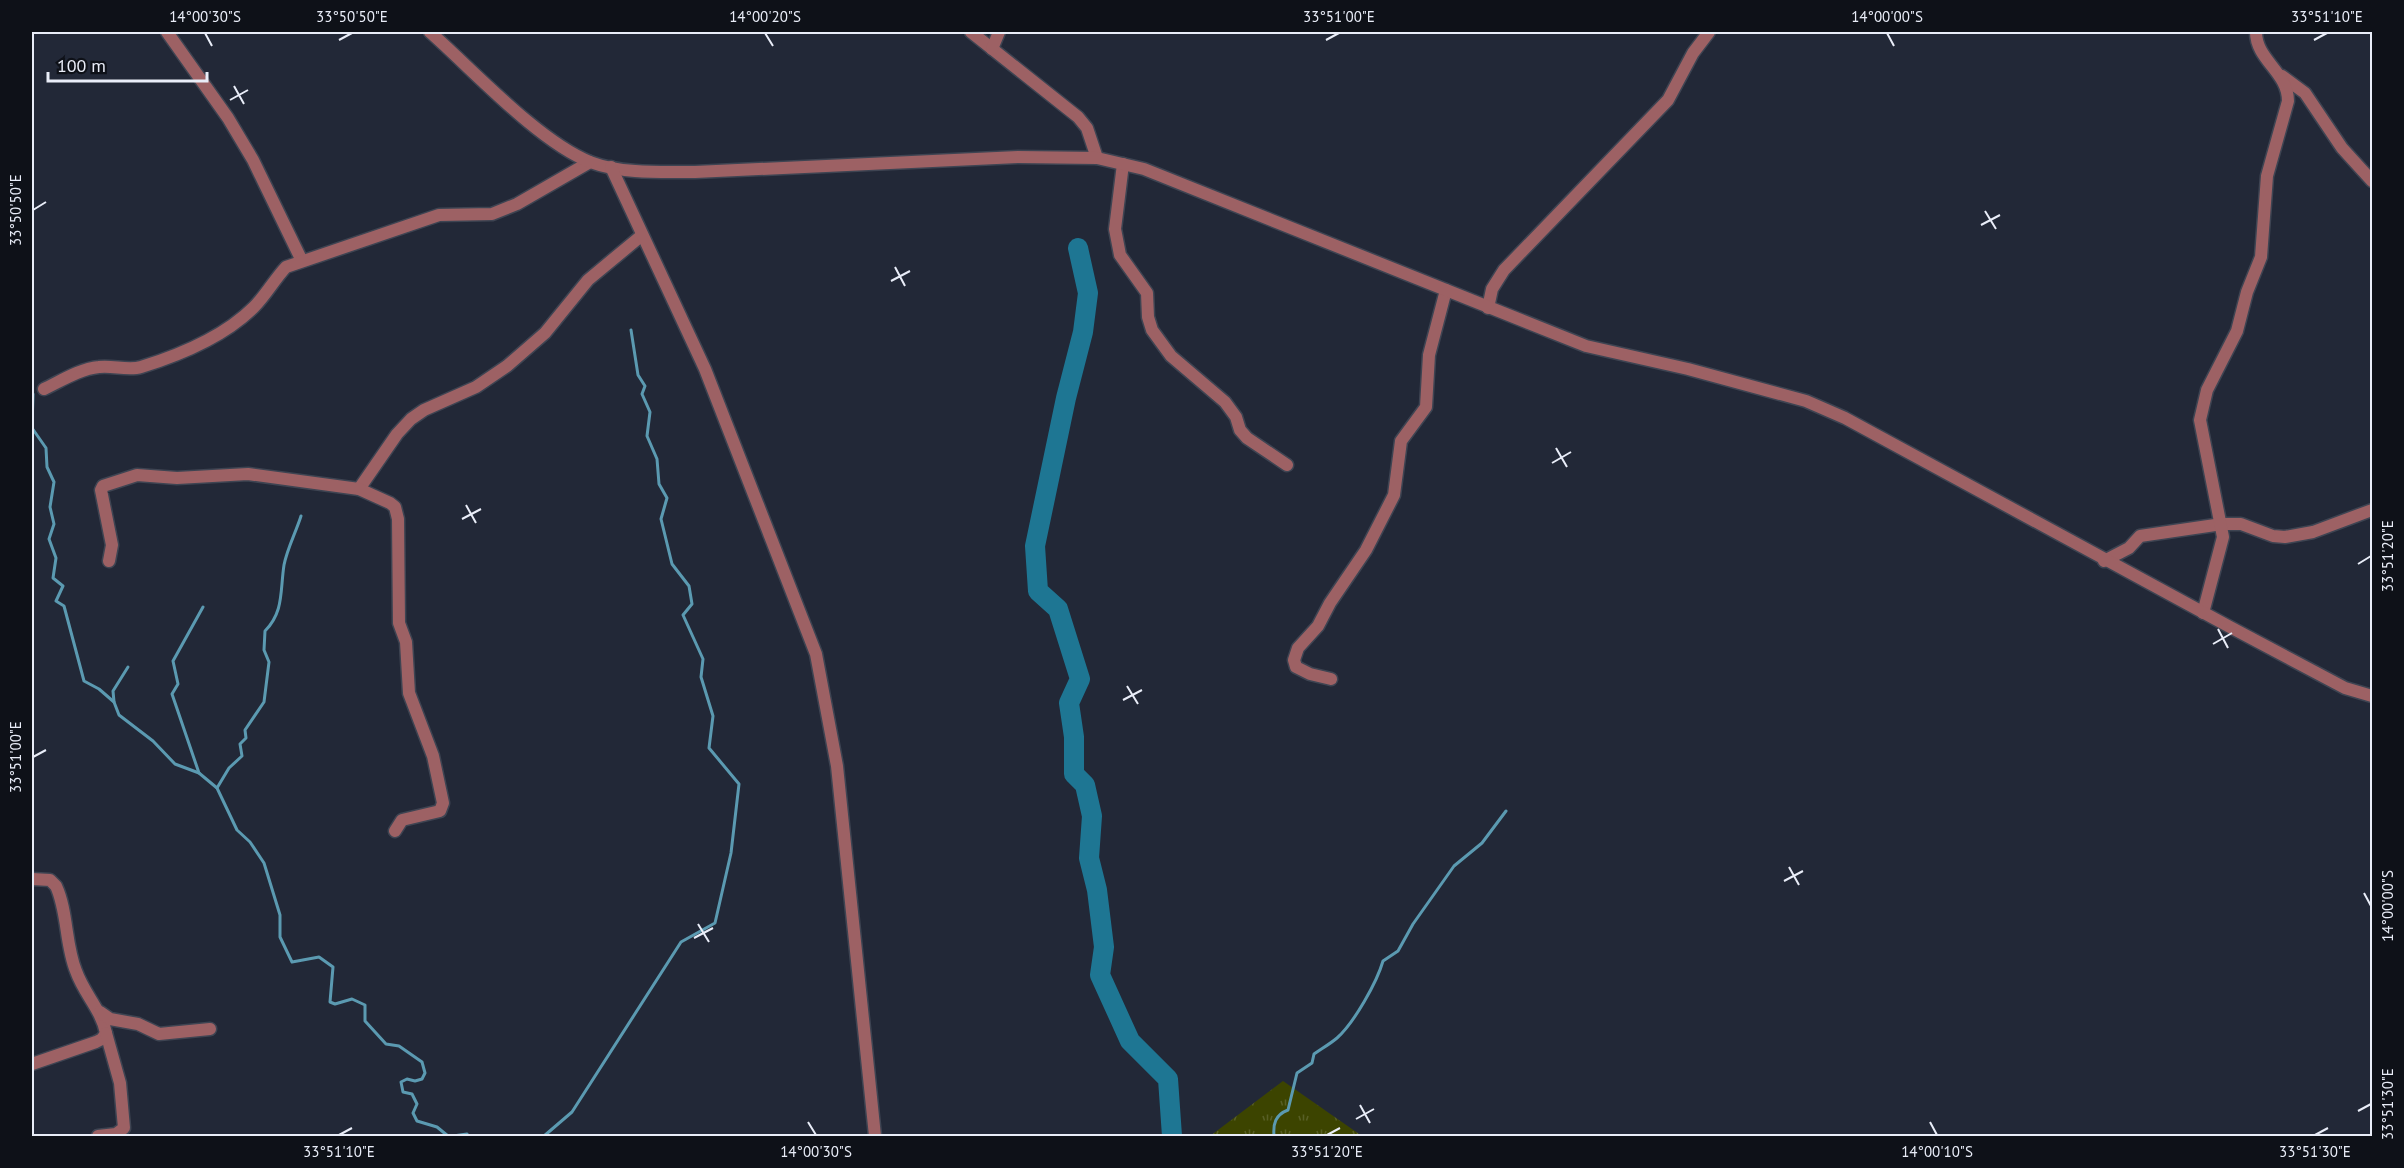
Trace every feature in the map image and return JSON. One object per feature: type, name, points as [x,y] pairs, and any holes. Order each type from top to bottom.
[{"type":"street","points":[[167,32],[228,118],[253,160],[302,261]]},
{"type":"street","points":[[430,32],[548,139],[590,162],[611,167],[651,172],[695,172],[1018,157],[1097,158],[1144,170],[1586,346],[1806,401],[1881,436],[2030,517],[2104,561],[2126,570],[2345,688],[2373,696]]},
{"type":"street","points":[[971,32],[1078,117],[1092,140],[1097,158]]},
{"type":"street","points":[[992,49],[999,32]]},
{"type":"street","points":[[1488,308],[1492,289],[1504,270],[1668,100],[1693,53],[1709,32]]},
{"type":"street","points":[[2256,32],[2261,54],[2281,75],[2305,93],[2342,148],[2373,181]]},
{"type":"street","points":[[2203,613],[2222,549],[2222,524],[2200,420],[2207,390],[2237,331],[2247,292],[2261,257],[2267,176],[2288,101],[2288,92],[2281,75]]},
{"type":"street","points":[[44,389],[77,372],[99,366],[138,368],[210,338],[236,324],[256,305],[286,267],[439,215],[492,214],[517,204],[590,162]]},
{"type":"street","points":[[1123,164],[1115,229],[1120,255],[1147,293],[1148,317],[1152,330],[1171,356],[1225,402],[1236,417],[1240,430],[1247,438],[1287,465]]},
{"type":"street","points":[[611,167],[641,236],[705,369],[816,654],[837,766],[875,1137]]},
{"type":"street","points":[[359,489],[397,434],[411,419],[424,410],[476,387],[507,366],[545,333],[588,280],[641,236]]},
{"type":"street","points":[[1330,679],[1310,674],[1296,667],[1296,654],[1298,648],[1318,626],[1329,603],[1366,550],[1394,495],[1401,441],[1426,407],[1429,355],[1446,290]]},
{"type":"street","points":[[109,561],[112,545],[101,490],[103,486],[137,475],[177,478],[248,474],[359,489],[390,503],[398,513],[399,622],[406,642],[409,693],[433,756],[443,803],[440,811],[402,820],[395,831]]},
{"type":"street","points":[[2104,561],[2129,548],[2140,536],[2222,524],[2241,525],[2273,536],[2285,537],[2313,532],[2373,510]]},
{"type":"street","points":[[32,879],[50,880],[56,886],[74,966],[99,1011],[120,1083],[124,1128],[116,1134],[98,1137]]},
{"type":"street","points":[[99,1011],[110,1019],[138,1024],[159,1034],[210,1029]]},
{"type":"street","points":[[32,1064],[96,1042],[106,1034]]},
{"type":"green space","points":[[1283,1081],[1362,1136],[1210,1136]]},
{"type":"waterway","points":[[1078,248],[1088,293],[1083,332],[1066,398],[1035,546],[1038,591],[1058,609],[1080,679],[1069,703],[1074,737],[1074,774],[1085,785],[1092,816],[1089,858],[1097,890],[1104,947],[1100,975],[1130,1041],[1168,1079],[1172,1136]]},
{"type":"waterway","points":[[544,1136],[572,1112],[681,942],[715,923],[731,853],[739,784],[709,748],[713,716],[701,677],[703,659],[683,615],[692,604],[689,586],[672,564],[661,519],[667,498],[659,484],[657,459],[647,436],[650,412],[642,394],[645,386],[638,375],[631,330]]},
{"type":"waterway","points":[[33,394],[32,428],[46,448],[47,467],[54,482],[50,507],[54,524],[49,539],[56,558],[53,578],[63,586],[56,601],[64,606],[84,681],[99,689],[114,702],[119,715],[153,741],[175,764],[199,773],[217,788],[237,830],[250,842],[264,863],[280,915],[280,937],[292,962],[319,957],[333,967],[330,1002],[335,1004],[352,999],[365,1005],[365,1021],[386,1044],[399,1046],[422,1062],[425,1073],[422,1079],[415,1081],[407,1079],[401,1082],[403,1092],[412,1094],[417,1104],[413,1113],[417,1121],[437,1127],[448,1136]]},
{"type":"waterway","points":[[217,788],[229,768],[242,756],[240,744],[246,738],[245,730],[264,702],[269,662],[264,650],[265,631],[278,609],[285,559],[301,516]]},
{"type":"waterway","points":[[199,773],[172,694],[178,684],[173,661],[203,607]]},
{"type":"waterway","points":[[114,702],[113,691],[128,667]]},
{"type":"waterway","points":[[1274,1136],[1276,1120],[1280,1114],[1288,1110],[1297,1073],[1312,1063],[1314,1054],[1337,1038],[1351,1023],[1370,991],[1383,961],[1398,951],[1413,924],[1454,866],[1482,843],[1506,811]]},
{"type":"waterway","points":[[453,1136],[467,1134],[468,1136]]}]
